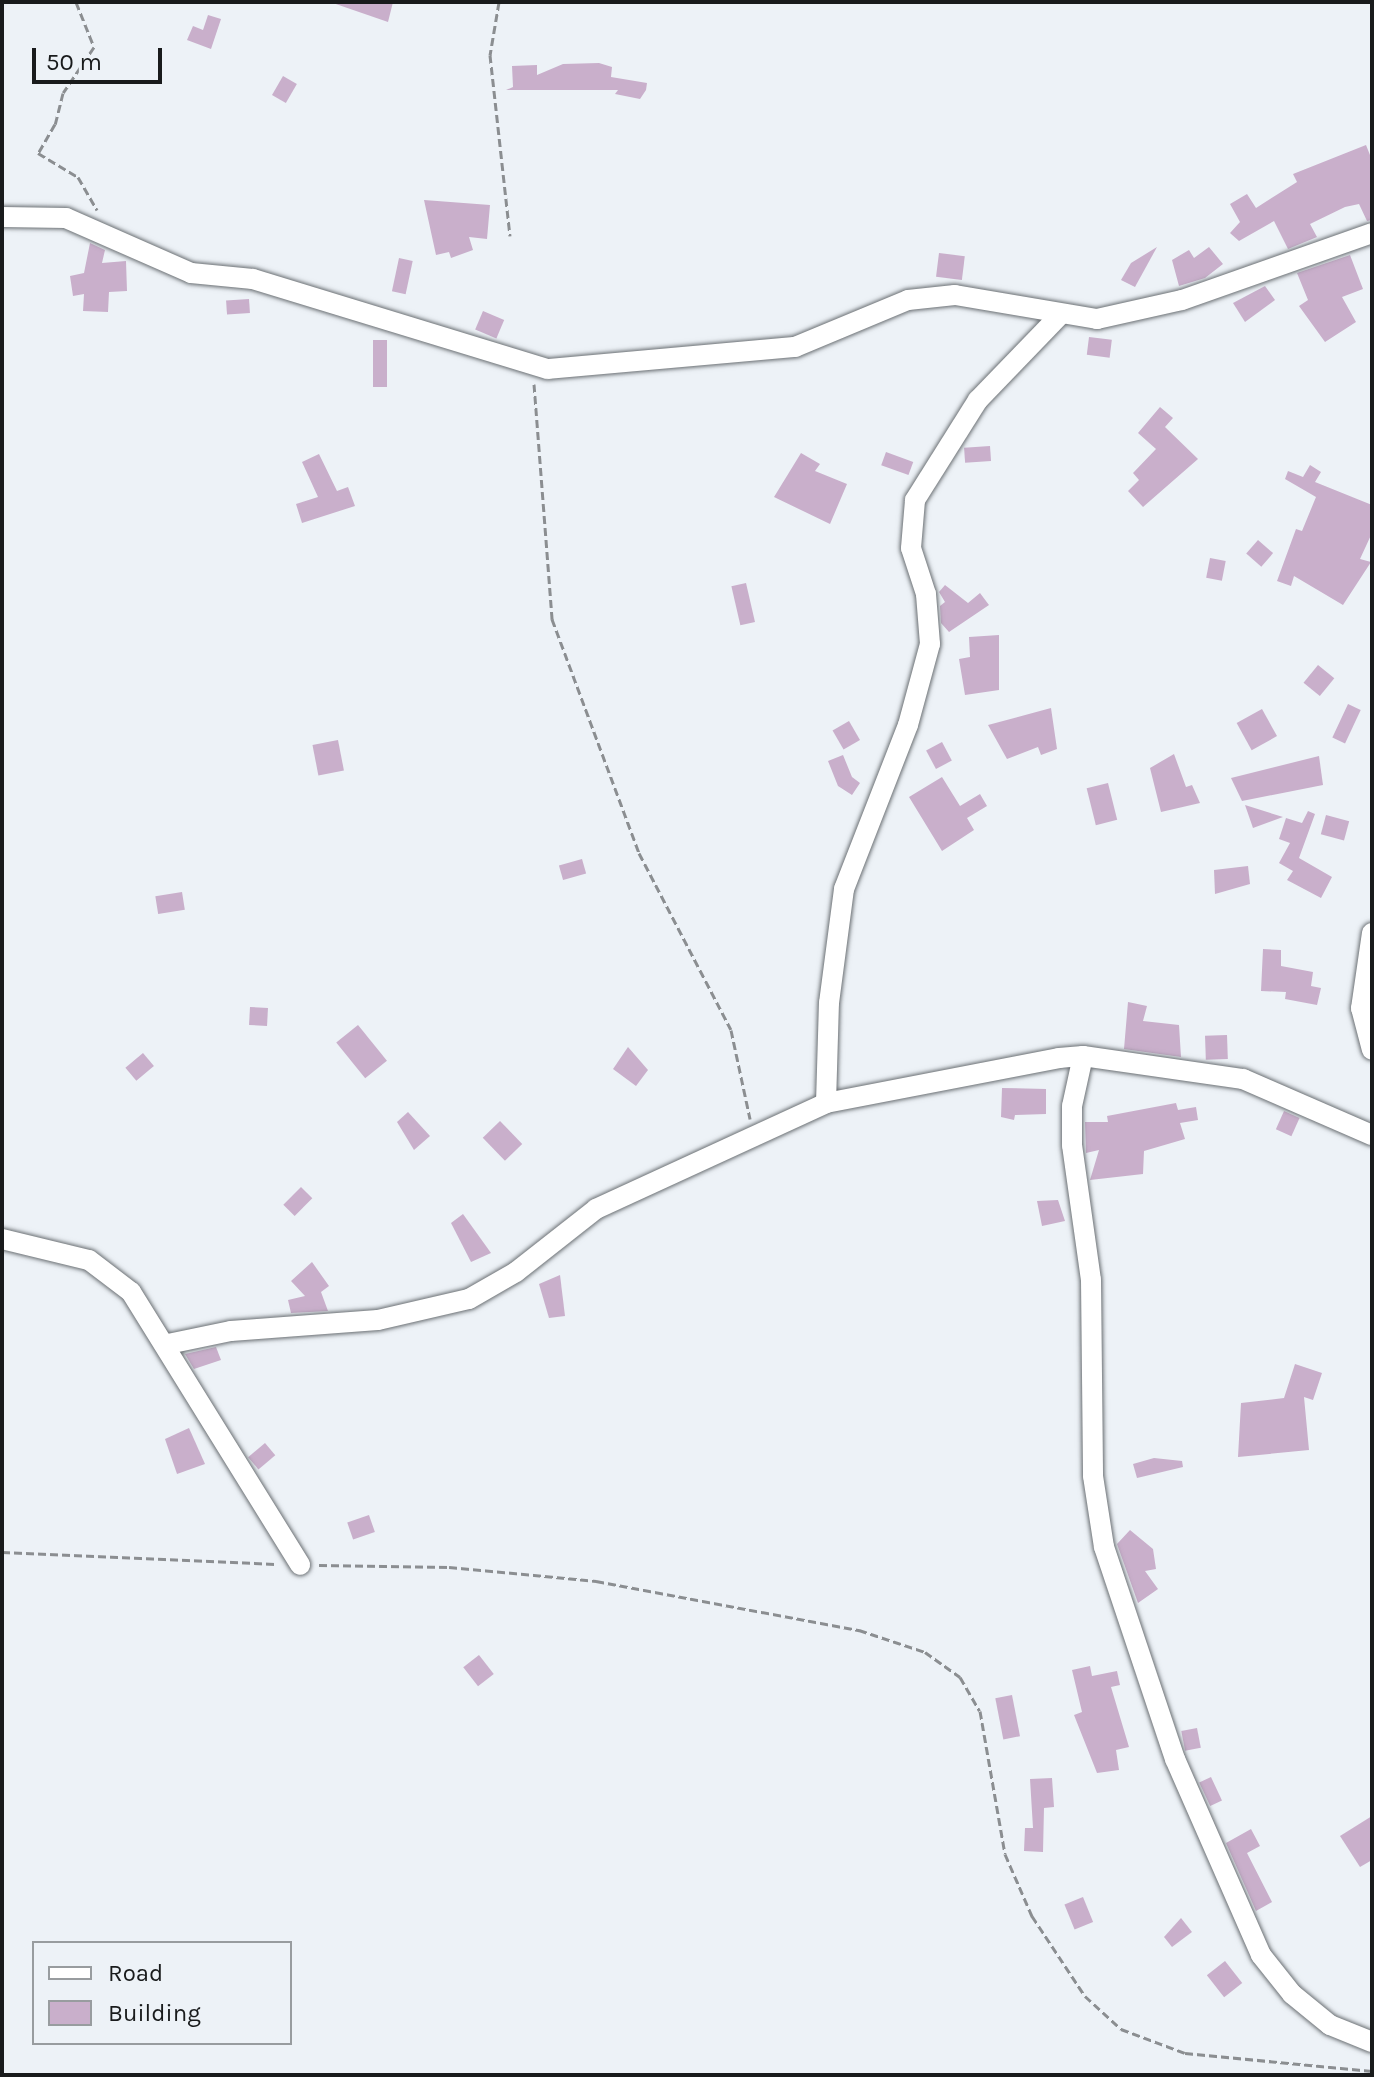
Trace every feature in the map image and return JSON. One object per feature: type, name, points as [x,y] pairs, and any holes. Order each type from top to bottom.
[{"type":"street","points":[[2,217],[66,218],[191,273],[253,279],[548,369],[610,366],[795,347],[908,300],[955,295],[1059,316],[1097,319],[1182,300],[1372,233]]},
{"type":"street","points":[[826,1103],[829,1003],[844,889],[908,725],[930,644],[926,594],[911,548],[915,500],[978,400],[1059,316]]},
{"type":"street","points":[[1372,933],[1361,1008],[1372,1050]]},
{"type":"street","points":[[1083,1056],[1072,1106],[1072,1145],[1091,1280],[1093,1476],[1104,1547],[1175,1759],[1261,1955],[1292,1994],[1330,2025],[1372,2042]]},
{"type":"street","points":[[168,1344],[231,1331],[378,1320],[469,1299],[516,1272],[596,1209],[826,1103],[1083,1056],[1243,1079],[1372,1135]]},
{"type":"street","points":[[2,1239],[89,1260],[131,1292],[168,1344],[300,1565]]},
{"type":"path","points":[[76,2],[94,47],[63,93],[55,124],[38,153],[78,177],[100,215]]},
{"type":"path","points":[[499,2],[490,55],[510,236]]},
{"type":"path","points":[[532,364],[552,619],[639,853],[731,1030],[753,1139]]},
{"type":"path","points":[[2,1552],[300,1565],[449,1567],[596,1581],[859,1630],[925,1652],[960,1677],[980,1711],[1005,1854],[1032,1916],[1058,1962],[1112,2021],[1156,2046],[1185,2053],[1372,2071]]},
{"type":"building","points":[[330,2],[393,2],[388,22]]},
{"type":"building","points":[[208,15],[221,19],[211,49],[187,40],[193,26],[203,30]]},
{"type":"building","points":[[599,63],[612,67],[611,77],[647,83],[640,99],[615,94],[618,90],[506,90],[513,87],[512,66],[537,65],[537,75],[563,64]]},
{"type":"building","points":[[283,76],[297,84],[286,103],[272,95]]},
{"type":"building","points":[[1366,145],[1372,160],[1372,220],[1367,221],[1359,204],[1345,207],[1310,224],[1317,237],[1288,249],[1274,221],[1239,241],[1230,233],[1240,222],[1230,204],[1247,194],[1256,208],[1297,182],[1293,174]]},
{"type":"building","points":[[424,200],[490,205],[487,239],[469,237],[473,250],[451,258],[449,252],[436,255]]},
{"type":"building","points":[[90,243],[105,250],[102,263],[126,261],[127,291],[109,292],[108,312],[83,311],[84,294],[73,296],[70,276],[84,273]]},
{"type":"building","points":[[1157,247],[1135,287],[1121,280],[1131,263]]},
{"type":"building","points":[[1209,247],[1223,264],[1205,278],[1179,286],[1172,260],[1189,250],[1194,258]]},
{"type":"building","points":[[939,253],[965,256],[962,280],[936,277]]},
{"type":"building","points":[[1350,255],[1363,289],[1342,297],[1356,322],[1325,342],[1299,306],[1308,300],[1297,273]]},
{"type":"building","points":[[399,258],[413,261],[406,294],[392,291]]},
{"type":"building","points":[[1265,286],[1275,300],[1245,322],[1233,303]]},
{"type":"building","points":[[249,299],[250,313],[227,315],[226,301]]},
{"type":"building","points":[[483,311],[504,320],[496,338],[475,329]]},
{"type":"building","points":[[1089,337],[1112,340],[1110,358],[1087,355]]},
{"type":"building","points":[[373,340],[387,340],[387,387],[373,387]]},
{"type":"building","points":[[1160,407],[1173,418],[1165,427],[1198,459],[1143,507],[1128,491],[1139,480],[1133,473],[1156,449],[1138,433]]},
{"type":"building","points":[[990,446],[991,461],[965,463],[964,448]]},
{"type":"building","points":[[886,452],[913,462],[908,475],[881,465]]},
{"type":"building","points":[[801,453],[820,464],[815,471],[847,484],[830,524],[774,497]]},
{"type":"building","points":[[319,454],[337,491],[348,487],[355,506],[302,523],[296,504],[318,497],[302,462]]},
{"type":"building","points":[[1310,465],[1321,472],[1315,482],[1372,505],[1372,533],[1360,559],[1371,562],[1343,605],[1294,576],[1291,586],[1277,581],[1296,529],[1302,531],[1316,497],[1285,479],[1288,471],[1303,477]]},
{"type":"building","points":[[1258,540],[1273,553],[1261,567],[1246,554]]},
{"type":"building","points":[[1210,558],[1226,561],[1222,581],[1206,578]]},
{"type":"building","points":[[746,583],[755,622],[740,625],[731,586]]},
{"type":"building","points":[[945,585],[968,603],[980,593],[989,605],[949,632],[941,623],[940,606],[945,602],[939,592]]},
{"type":"building","points":[[999,635],[999,690],[965,695],[959,659],[970,657],[969,637]]},
{"type":"building","points":[[1318,665],[1334,678],[1320,696],[1304,683]]},
{"type":"building","points":[[1348,704],[1361,710],[1345,743],[1332,738]]},
{"type":"building","points":[[1051,708],[1057,749],[1041,755],[1038,747],[1007,759],[988,725]]},
{"type":"building","points":[[1262,709],[1277,736],[1252,750],[1237,723]]},
{"type":"building","points":[[849,721],[860,740],[844,750],[833,730]]},
{"type":"building","points":[[338,740],[344,770],[318,775],[312,745]]},
{"type":"building","points":[[942,742],[952,761],[936,769],[926,750]]},
{"type":"building","points":[[1174,754],[1186,787],[1192,785],[1200,803],[1161,812],[1150,768]]},
{"type":"building","points":[[843,755],[852,777],[860,783],[852,795],[838,786],[828,761]]},
{"type":"building","points":[[1319,756],[1323,785],[1242,801],[1231,778]]},
{"type":"building","points":[[942,777],[960,806],[980,794],[987,806],[967,818],[974,830],[942,851],[909,797]]},
{"type":"building","points":[[1108,783],[1117,820],[1096,825],[1087,788]]},
{"type":"building","points":[[1245,805],[1283,817],[1253,828]]},
{"type":"building","points":[[1308,811],[1315,814],[1299,858],[1332,877],[1321,898],[1287,880],[1293,871],[1279,863],[1290,843],[1279,839],[1286,818],[1302,823]]},
{"type":"building","points":[[1326,815],[1349,821],[1344,841],[1321,834]]},
{"type":"building","points":[[582,859],[586,873],[563,880],[559,866]]},
{"type":"building","points":[[1248,866],[1250,884],[1215,894],[1214,870]]},
{"type":"building","points":[[182,892],[185,910],[158,914],[155,896]]},
{"type":"building","points":[[1263,949],[1281,950],[1281,966],[1313,972],[1311,986],[1321,988],[1317,1005],[1285,999],[1286,992],[1261,991]]},
{"type":"building","points":[[1128,1002],[1147,1006],[1143,1021],[1179,1025],[1181,1057],[1124,1049]]},
{"type":"building","points":[[250,1007],[268,1008],[267,1026],[249,1025]]},
{"type":"building","points":[[358,1025],[387,1061],[365,1078],[336,1043]]},
{"type":"building","points":[[1227,1035],[1228,1059],[1206,1060],[1205,1036]]},
{"type":"building","points":[[628,1047],[648,1070],[636,1086],[613,1069]]},
{"type":"building","points":[[143,1053],[154,1066],[136,1081],[125,1068]]},
{"type":"building","points":[[1002,1088],[1046,1089],[1046,1114],[1015,1115],[1014,1120],[1001,1117]]},
{"type":"building","points":[[1176,1103],[1178,1110],[1196,1107],[1198,1120],[1180,1123],[1185,1139],[1144,1151],[1143,1174],[1090,1180],[1099,1150],[1086,1153],[1085,1122],[1108,1122],[1107,1116]]},
{"type":"building","points":[[1284,1111],[1300,1118],[1291,1136],[1276,1129]]},
{"type":"building","points":[[408,1112],[430,1136],[414,1150],[397,1122]]},
{"type":"building","points":[[500,1121],[522,1144],[505,1161],[483,1138]]},
{"type":"building","points":[[301,1187],[312,1198],[295,1216],[283,1205]]},
{"type":"building","points":[[1058,1200],[1065,1221],[1042,1226],[1037,1201]]},
{"type":"building","points":[[463,1214],[491,1253],[471,1262],[451,1223]]},
{"type":"building","points":[[312,1262],[329,1286],[321,1292],[328,1311],[291,1313],[288,1300],[305,1296],[291,1281]]},
{"type":"building","points":[[560,1275],[565,1316],[549,1318],[539,1284]]},
{"type":"building","points":[[216,1347],[221,1360],[194,1369],[185,1354]]},
{"type":"building","points":[[1295,1364],[1322,1373],[1313,1400],[1304,1397],[1309,1450],[1238,1457],[1241,1403],[1284,1398]]},
{"type":"building","points":[[189,1428],[205,1464],[177,1474],[165,1439]]},
{"type":"building","points":[[265,1443],[275,1455],[258,1469],[248,1457]]},
{"type":"building","points":[[1154,1458],[1182,1461],[1183,1467],[1137,1478],[1133,1464]]},
{"type":"building","points":[[369,1515],[375,1532],[353,1540],[347,1522]]},
{"type":"building","points":[[1130,1530],[1153,1549],[1156,1569],[1145,1571],[1158,1589],[1138,1603],[1117,1544]]},
{"type":"building","points":[[479,1655],[494,1674],[478,1686],[463,1667]]},
{"type":"building","points":[[1090,1666],[1092,1676],[1117,1671],[1120,1685],[1111,1687],[1129,1747],[1116,1750],[1119,1770],[1097,1773],[1074,1715],[1082,1712],[1072,1670]]},
{"type":"building","points":[[1012,1695],[1020,1736],[1003,1739],[995,1698]]},
{"type":"building","points":[[1197,1728],[1201,1748],[1185,1751],[1181,1731]]},
{"type":"building","points":[[1211,1777],[1222,1801],[1210,1806],[1199,1782]]},
{"type":"building","points":[[1052,1778],[1054,1807],[1044,1808],[1043,1852],[1024,1851],[1025,1828],[1033,1828],[1030,1779]]},
{"type":"building","points":[[1372,1816],[1372,1860],[1360,1867],[1340,1836]]},
{"type":"building","points":[[1251,1829],[1260,1846],[1247,1853],[1272,1902],[1256,1911],[1226,1843]]},
{"type":"building","points":[[1083,1897],[1093,1922],[1075,1930],[1064,1904]]},
{"type":"building","points":[[1181,1918],[1192,1932],[1172,1947],[1164,1937]]},
{"type":"building","points":[[1225,1961],[1242,1983],[1224,1997],[1207,1975]]}]
